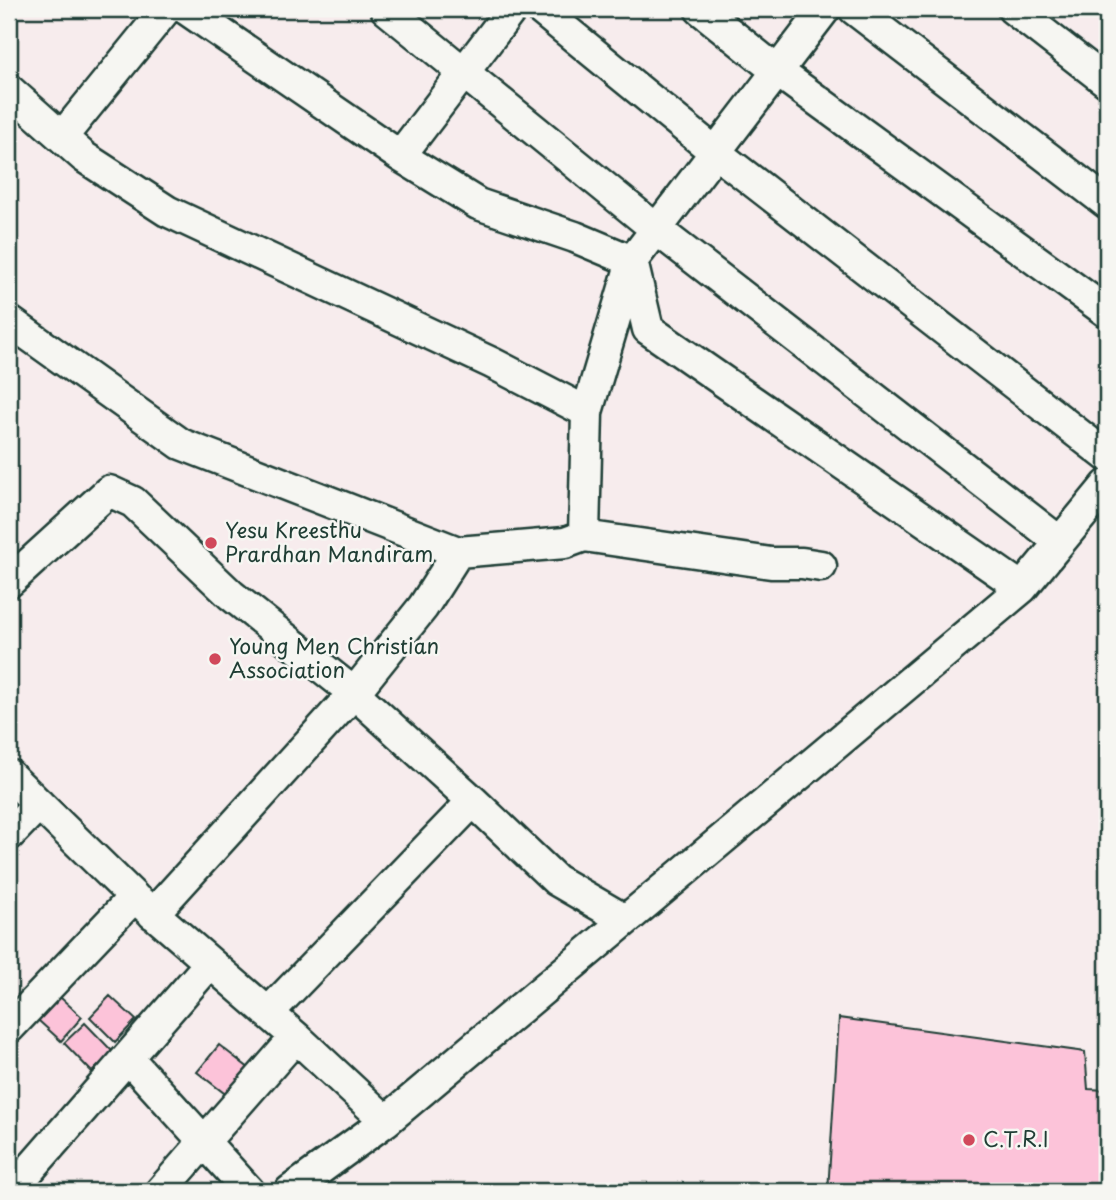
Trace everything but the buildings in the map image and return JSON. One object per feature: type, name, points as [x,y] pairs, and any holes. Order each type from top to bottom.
[{"type":"street","points":[[62,137],[166,9]]},
{"type":"street","points":[[186,9],[400,156],[478,204],[575,237],[632,261]]},
{"type":"street","points":[[386,9],[656,229],[1060,542]]},
{"type":"street","points":[[400,156],[512,9]]},
{"type":"street","points":[[540,9],[715,152],[1107,456]]},
{"type":"street","points":[[700,9],[778,71],[1107,312]]},
{"type":"street","points":[[584,536],[587,412],[632,261],[825,9]]},
{"type":"street","points":[[854,9],[1107,203]]},
{"type":"street","points":[[1013,9],[1107,82]]},
{"type":"street","points":[[9,90],[84,157],[167,211],[492,363],[587,412]]},
{"type":"street","points":[[632,261],[648,329],[1022,588]]},
{"type":"street","points":[[9,321],[181,444],[458,552],[565,543],[584,536],[771,563],[821,566]]},
{"type":"street","points":[[289,1191],[386,1121],[1022,588],[1107,485]]},
{"type":"street","points":[[9,582],[109,491],[133,502],[231,595],[354,693],[556,880],[625,920]]},
{"type":"street","points":[[9,1028],[144,905],[354,693],[423,607],[458,552]]},
{"type":"street","points":[[9,775],[144,905],[296,1037],[386,1121]]},
{"type":"street","points":[[268,1013],[473,801]]},
{"type":"street","points":[[9,835],[39,804]]},
{"type":"street","points":[[11,1191],[210,963]]},
{"type":"street","points":[[161,1191],[296,1037]]},
{"type":"street","points":[[128,1058],[249,1191]]},
{"type":"place","name":"Yesu Kreesthu Prardhan Mandiram","points":[[211,543]]},
{"type":"place","name":"Young Men Christian Association","points":[[215,659]]},
{"type":"place","name":"C.T.R.I","points":[[969,1140]]}]
